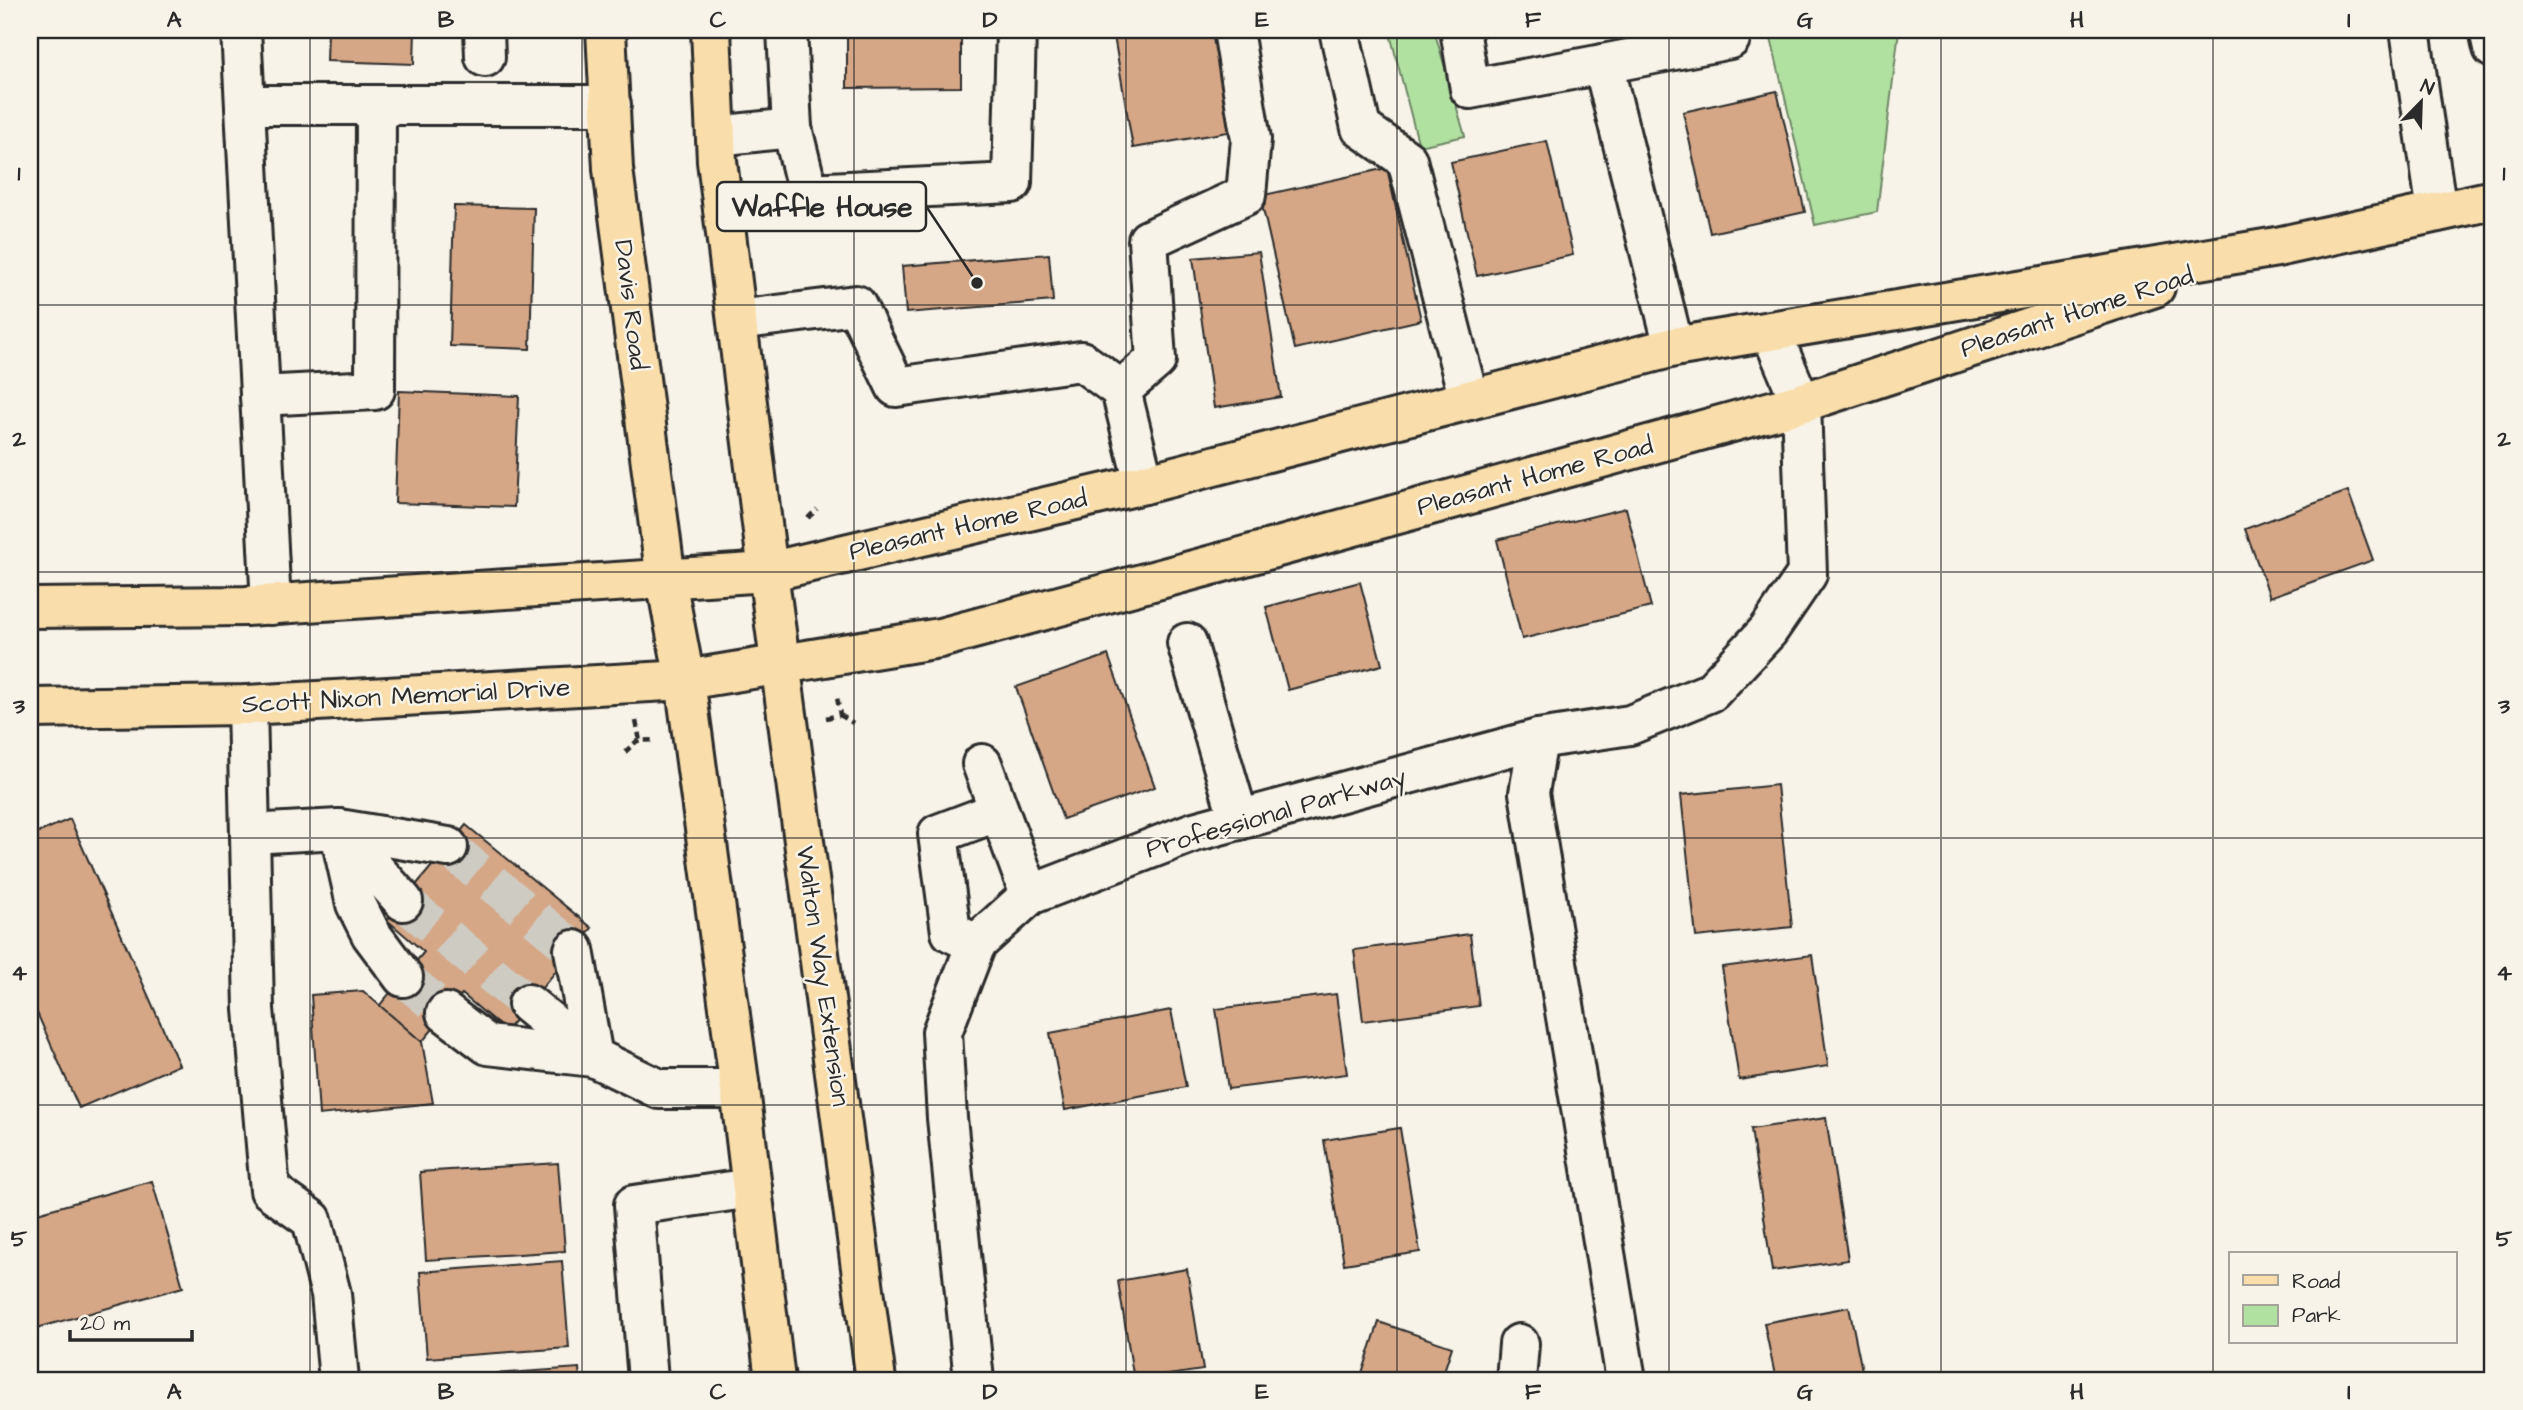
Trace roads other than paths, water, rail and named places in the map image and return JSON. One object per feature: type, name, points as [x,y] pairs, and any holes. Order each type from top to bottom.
[{"type":"main road","name":"Davis Road","points":[[606,30],[614,169],[666,580]]},
{"type":"main road","points":[[30,608],[271,605],[768,572],[716,136],[711,30]]},
{"type":"main road","name":"Pleasant Home Road","points":[[768,572],[1144,484],[1674,347],[2277,247],[2493,200]]},
{"type":"main road","name":"Pleasant Home Road","points":[[781,663],[940,638],[1801,403],[2277,247]]},
{"type":"main road","name":"Walton Way Extension","points":[[768,572],[876,1380]]},
{"type":"main road","points":[[666,580],[685,680],[740,1089],[775,1380]]},
{"type":"main road","name":"Scott Nixon Memorial Drive","points":[[30,708],[247,705],[685,680],[781,663]]},
{"type":"street","points":[[241,30],[271,605]]},
{"type":"street","points":[[787,30],[792,128],[808,193],[1012,183],[1016,30]]},
{"type":"street","points":[[1122,390],[1156,360],[1149,240],[1246,195],[1251,139],[1233,30]]},
{"type":"street","points":[[1339,30],[1361,128],[1407,160],[1469,400]]},
{"type":"street","points":[[1460,30],[1470,89],[1730,39],[1728,30]]},
{"type":"street","points":[[2410,30],[2437,212]]},
{"type":"street","points":[[2489,30],[2493,48]]},
{"type":"street","points":[[1604,64],[1674,347]]},
{"type":"street","points":[[244,105],[611,105]]},
{"type":"street","points":[[260,396],[375,390],[376,105]]},
{"type":"street","points":[[716,136],[792,128]]},
{"type":"street","points":[[737,320],[856,305],[896,387],[1081,361],[1122,390],[1144,484]]},
{"type":"street","name":"Professional Parkway","points":[[974,1380],[947,1118],[942,1032],[976,944],[1030,895],[1194,832],[1538,739],[1630,725],[1711,692],[1768,631],[1807,574],[1801,403],[1771,332]]},
{"type":"street","points":[[1187,643],[1239,820]]},
{"type":"street","points":[[247,705],[254,1009],[270,1190],[312,1220],[331,1294],[339,1380]]},
{"type":"street","points":[[1538,739],[1528,793],[1626,1380]]},
{"type":"street","points":[[982,764],[1030,895]]},
{"type":"street","points":[[976,944],[951,932],[938,834],[999,811]]},
{"type":"street","points":[[250,834],[339,829],[448,847]]},
{"type":"street","points":[[339,829],[403,901]]},
{"type":"street","points":[[339,829],[356,904],[371,934],[403,978]]},
{"type":"street","points":[[574,950],[593,1057]]},
{"type":"street","points":[[528,1004],[593,1057],[659,1089],[740,1089]]},
{"type":"street","points":[[446,1013],[488,1045],[593,1057]]},
{"type":"street","points":[[648,1380],[634,1205],[752,1188]]},
{"type":"tunnel","points":[[448,847],[574,950]]},
{"type":"tunnel","points":[[403,901],[528,1004]]},
{"type":"tunnel","points":[[403,977],[446,1013]]},
{"type":"place","name":"Waffle House","points":[[977,283]]}]
